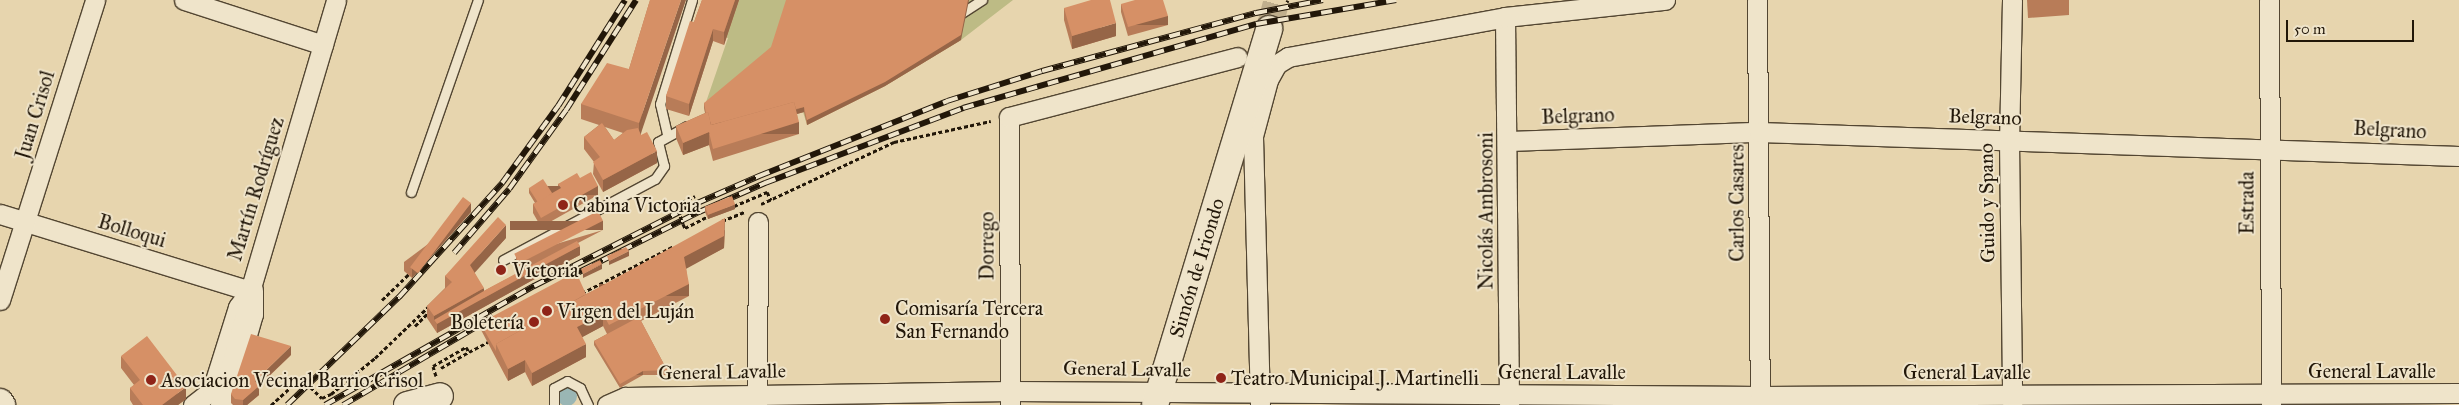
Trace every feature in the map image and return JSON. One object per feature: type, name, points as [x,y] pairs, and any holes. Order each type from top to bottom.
[{"type":"street","name":"Juan Crisol","points":[[0,300],[95,0]]},
{"type":"street","points":[[184,0],[323,44]]},
{"type":"street","name":"Martín Rodríguez","points":[[250,291],[336,0]]},
{"type":"street","points":[[1505,17],[1665,0]]},
{"type":"street","name":"Carlos Casares","points":[[1757,0],[1760,401]]},
{"type":"street","name":"Guido y Spano","points":[[2012,0],[2009,141],[2012,399]]},
{"type":"street","name":"Estrada","points":[[2269,0],[2271,399]]},
{"type":"street","name":"Simón de Iriondo","points":[[1157,399],[1245,133],[1277,64],[1288,57],[1505,17]]},
{"type":"street","name":"Nicolás Ambrosoni","points":[[1505,17],[1509,142],[1509,400]]},
{"type":"street","points":[[1260,399],[1245,133],[1268,29]]},
{"type":"street","points":[[1009,117],[1237,57]]},
{"type":"street","name":"Dorrego","points":[[1009,117],[1010,398]]},
{"type":"street","name":"Belgrano","points":[[1509,142],[1759,132],[2009,141],[2269,147],[2459,156]]},
{"type":"street","points":[[754,213],[757,399]]},
{"type":"street","name":"Bolloqui","points":[[0,214],[250,291]]},
{"type":"street","points":[[193,405],[219,396],[250,314],[250,291]]},
{"type":"street","name":"General Lavalle","points":[[607,405],[625,397],[757,399],[1010,398],[1760,401],[2271,399],[2459,394]]},
{"type":"street","points":[[407,405],[437,402]]},
{"type":"lane","points":[[412,192],[478,0]]},
{"type":"lane","points":[[667,134],[660,104],[692,0]]},
{"type":"lane","points":[[949,21],[982,0]]},
{"type":"lane","points":[[503,260],[659,176],[664,166],[657,144],[667,134],[695,124]]},
{"type":"lane","points":[[554,405],[554,388],[567,381],[580,388],[588,405]]},
{"type":"path","points":[[715,225],[754,213],[771,200],[894,142],[1009,117]]},
{"type":"path","points":[[745,203],[734,207],[767,192],[771,200]]},
{"type":"path","points":[[695,196],[676,205],[685,228],[707,217]]},
{"type":"path","points":[[575,296],[680,243]]},
{"type":"path","points":[[382,300],[410,273]]},
{"type":"path","points":[[578,286],[582,293]]},
{"type":"path","points":[[272,405],[301,378],[322,398],[332,394],[375,358],[434,300]]},
{"type":"path","points":[[415,326],[434,307]]},
{"type":"path","points":[[441,368],[492,340]]},
{"type":"path","points":[[437,402],[434,366],[466,348],[468,352]]},
{"type":"shaded area","points":[[703,0],[1013,0],[961,40],[885,86],[807,125],[803,112],[711,137],[704,108],[728,38],[694,26]]},
{"type":"water","points":[[563,386],[571,386],[577,392],[577,400],[571,406],[563,406],[557,400],[557,392]]},
{"type":"building","points":[[650,0],[681,0],[639,123],[581,104],[607,63],[629,69]]},
{"type":"building","points":[[702,0],[735,0],[724,32],[713,29],[689,104],[666,96],[690,21],[694,22]]},
{"type":"building","points":[[786,0],[968,0],[961,35],[885,82],[807,120],[804,107],[796,109],[794,102],[711,125],[704,103],[771,47]]},
{"type":"building","points":[[1091,0],[1110,0],[1116,23],[1072,36],[1064,8]]},
{"type":"building","points":[[1135,0],[1163,0],[1168,16],[1128,27],[1121,4]]},
{"type":"building","points":[[794,102],[799,122],[713,149],[709,132],[683,143],[676,126],[708,112],[711,125]]},
{"type":"building","points":[[602,123],[614,140],[627,130],[638,128],[641,135],[647,132],[657,151],[603,180],[593,162],[600,157],[584,137]]},
{"type":"building","points":[[591,172],[598,186],[541,218],[533,204],[561,188],[558,184],[577,173],[580,178]]},
{"type":"building","points":[[543,179],[552,193],[538,203],[529,188]]},
{"type":"building","points":[[732,196],[735,204],[708,215],[705,206]]},
{"type":"building","points":[[463,197],[471,203],[418,273],[410,267]]},
{"type":"building","points":[[598,211],[603,221],[519,263],[514,254]]},
{"type":"building","points":[[498,217],[506,225],[470,265],[484,288],[434,316],[427,306],[452,282],[445,276]]},
{"type":"building","points":[[725,218],[724,236],[684,257],[689,284],[609,325],[603,314],[577,327],[586,344],[532,373],[525,360],[508,369],[496,344]]},
{"type":"building","points":[[577,241],[580,246],[437,324],[434,320],[489,288]]},
{"type":"building","points":[[626,247],[629,251],[609,261],[607,256]]},
{"type":"building","points":[[600,260],[602,264],[583,274],[581,269]]},
{"type":"building","points":[[576,272],[586,294],[496,344],[496,351],[480,323]]},
{"type":"building","points":[[639,317],[667,370],[643,371],[620,384],[594,341]]},
{"type":"building","points":[[251,334],[291,346],[255,381],[259,386],[243,400],[235,399],[231,394]]},
{"type":"building","name":"Asociacion Vecinal Barrio Crisol","points":[[147,336],[186,387],[162,405],[143,405],[130,388],[140,380],[121,356]]},
{"type":"tunnel","points":[[1269,29],[1277,0]]},
{"type":"railway","points":[[287,405],[399,297],[502,183],[558,106],[625,0]]},
{"type":"railway","points":[[454,253],[509,189],[566,110],[636,0]]},
{"type":"railway","points":[[325,405],[534,286],[695,204],[759,176],[947,101],[1042,71],[1256,13],[1323,0]]},
{"type":"railway","points":[[563,280],[699,212],[765,183],[963,108],[1256,24],[1396,0]]},
{"type":"railway","points":[[343,405],[493,317]]},
{"type":"place","name":"Cabina Victoria","points":[[563,205]]},
{"type":"place","name":"Victoria","points":[[501,270]]},
{"type":"place","name":"Virgen del Luján","points":[[547,311]]},
{"type":"place","name":"Comisaría Tercera San Fernando","points":[[885,319]]},
{"type":"place","name":"Boletería","points":[[534,322]]},
{"type":"place","name":"Teatro Municipal J. Martinelli","points":[[1221,378]]},
{"type":"place","name":"Asociacion Vecinal Barrio Crisol","points":[[151,380]]}]
